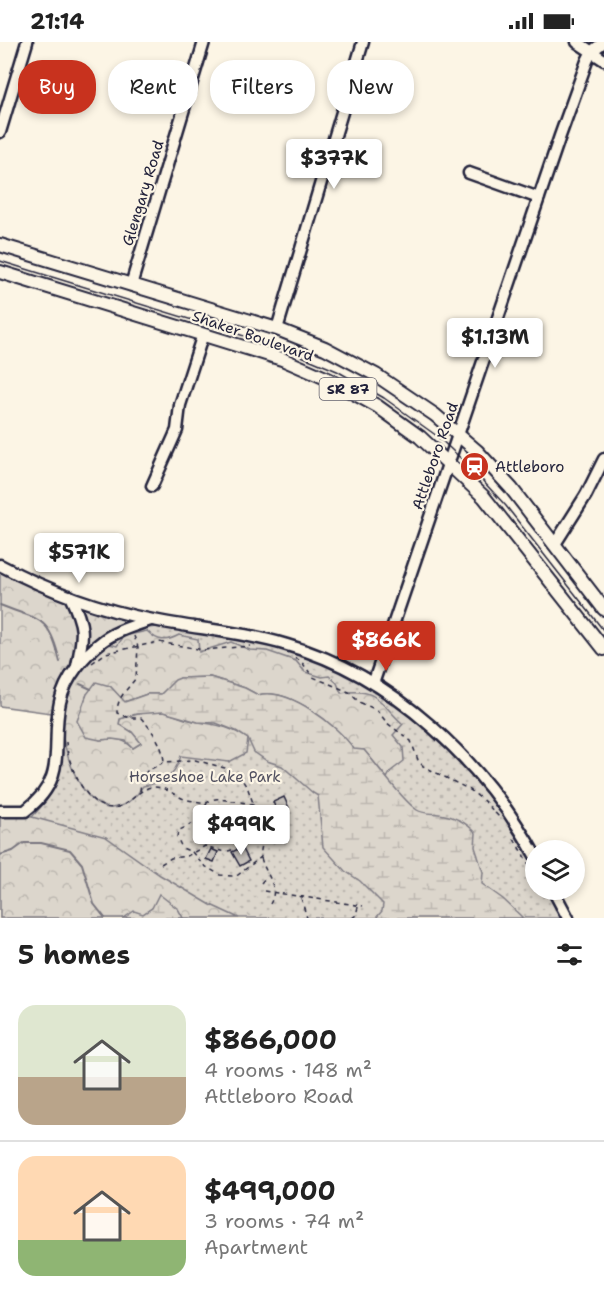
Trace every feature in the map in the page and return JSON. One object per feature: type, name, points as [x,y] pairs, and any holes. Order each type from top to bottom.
[{"type":"main road","name":"Shaker Boulevard","points":[[0,245],[277,330],[325,348],[376,375],[458,434],[511,488],[604,609]]},
{"type":"main road","name":"Shaker Boulevard","points":[[0,272],[282,359],[342,386],[400,422],[449,462],[499,514],[604,649]]},
{"type":"street","points":[[0,132],[27,42]]},
{"type":"street","name":"Glengary Road","points":[[131,285],[204,42]]},
{"type":"street","points":[[277,330],[363,42]]},
{"type":"street","points":[[577,42],[604,60]]},
{"type":"street","points":[[592,51],[604,42]]},
{"type":"street","name":"Attleboro Road","points":[[374,681],[539,198],[592,51]]},
{"type":"street","points":[[469,173],[539,198]]},
{"type":"street","points":[[152,486],[177,430],[180,405],[203,334]]},
{"type":"street","points":[[555,544],[586,495],[604,459]]},
{"type":"street","points":[[0,566],[28,580],[70,596],[151,620],[286,644],[310,652],[374,681],[413,710],[475,771],[514,821],[526,840]]},
{"type":"street","points":[[70,596],[79,614],[84,636],[77,666]]},
{"type":"street","points":[[0,811],[25,811],[45,792],[56,763],[60,702],[69,678],[77,666],[104,640],[151,620]]},
{"type":"street","points":[[558,900],[568,918]]},
{"type":"path","points":[[130,627],[138,647],[136,678],[125,689],[117,704],[117,713],[129,718],[141,718],[153,730],[164,752],[164,762]]},
{"type":"path","points":[[92,664],[106,653],[159,642],[204,650],[252,646]]},
{"type":"path","points":[[295,658],[302,661],[313,677],[349,692],[359,702],[377,710],[387,723],[411,741],[418,760],[423,766],[470,789],[502,821]]},
{"type":"path","points":[[66,736],[67,749],[78,782],[99,805],[107,808],[118,807],[132,800],[140,792],[154,787],[184,798],[207,803]]},
{"type":"path","points":[[140,792],[144,774],[164,762],[195,760],[225,768],[241,778],[253,804]]},
{"type":"path","points":[[261,857],[245,871],[232,876],[220,874],[203,865],[192,852],[182,848],[177,837],[178,831],[200,820],[207,803],[212,799],[253,804],[265,813],[268,830],[261,844],[261,857],[275,893],[270,904]]},
{"type":"path","points":[[265,813],[276,807]]},
{"type":"path","points":[[510,831],[525,858]]},
{"type":"path","points":[[162,864],[165,861],[187,856],[205,846],[230,851],[250,841],[261,844]]},
{"type":"path","points":[[261,883],[268,875]]},
{"type":"path","points":[[264,891],[363,906]]},
{"type":"path","points":[[301,897],[307,918]]},
{"type":"path","points":[[352,918],[356,915],[358,905]]},
{"type":"green space","points":[[0,565],[28,580],[151,620],[130,627],[77,666],[58,714],[0,706]]},
{"type":"green space","name":"Horseshoe Lake Park","points":[[155,627],[209,634],[264,645],[316,661],[342,672],[384,696],[419,722],[451,752],[493,801],[525,849],[525,900],[553,900],[563,918],[0,918],[0,814],[32,817],[46,801],[62,759],[62,718],[86,665],[95,654],[135,630]]},
{"type":"green space","points":[[147,631],[162,640],[179,635],[198,639],[199,652],[231,642],[250,650],[267,651],[296,661],[305,672],[322,677],[329,676],[337,683],[341,693],[370,694],[403,724],[393,735],[403,747],[404,761],[391,771],[387,778],[364,750],[354,750],[336,730],[298,702],[270,694],[258,695],[245,688],[210,677],[180,678],[161,694],[147,694],[124,702],[110,686],[87,694],[78,721],[100,740],[118,739],[133,748],[141,743],[132,732],[119,724],[120,719],[141,713],[158,712],[224,727],[248,739],[246,753],[229,762],[181,756],[175,769],[167,778],[143,786],[132,800],[110,808],[99,804],[80,785],[64,744],[61,722],[66,692],[71,681],[81,669],[109,644],[117,646],[124,636]]},
{"type":"green space","points":[[210,677],[245,688],[258,695],[270,694],[298,702],[336,729],[354,749],[364,750],[397,791],[417,810],[450,816],[468,826],[476,833],[475,847],[483,872],[482,884],[503,899],[523,918],[376,918],[382,911],[383,904],[360,881],[345,871],[323,847],[318,796],[282,766],[267,761],[254,752],[248,739],[236,731],[216,723],[198,722],[163,712],[136,714],[120,719],[119,724],[132,732],[141,743],[133,748],[126,741],[86,737],[77,721],[87,694],[96,682],[110,686],[125,702],[147,694],[161,694],[180,678]]},
{"type":"green space","points":[[0,814],[32,817],[106,837],[160,875],[211,905],[239,918],[183,918],[178,909],[152,908],[143,914],[124,918],[0,918]]},
{"type":"green space","points":[[159,894],[178,909],[183,918],[124,918],[134,911],[143,914],[152,908]]},
{"type":"building","points":[[284,797],[289,808],[278,813],[273,802]]},
{"type":"building","points":[[242,847],[249,861],[240,866],[232,852]]},
{"type":"building","points":[[211,849],[218,852],[214,862],[206,859]]},
{"type":"waterway","points":[[0,605],[33,617],[46,627],[56,646],[60,662]]},
{"type":"waterway","points":[[80,684],[91,689]]},
{"type":"waterway","points":[[0,855],[13,851],[24,843],[41,843],[70,850],[82,864],[94,904],[105,918]]},
{"type":"tram line","points":[[0,261],[280,347],[337,371],[384,398],[437,436],[469,466],[506,506],[604,631]]},
{"type":"place","name":"Attleboro","points":[[474,467]]}]
